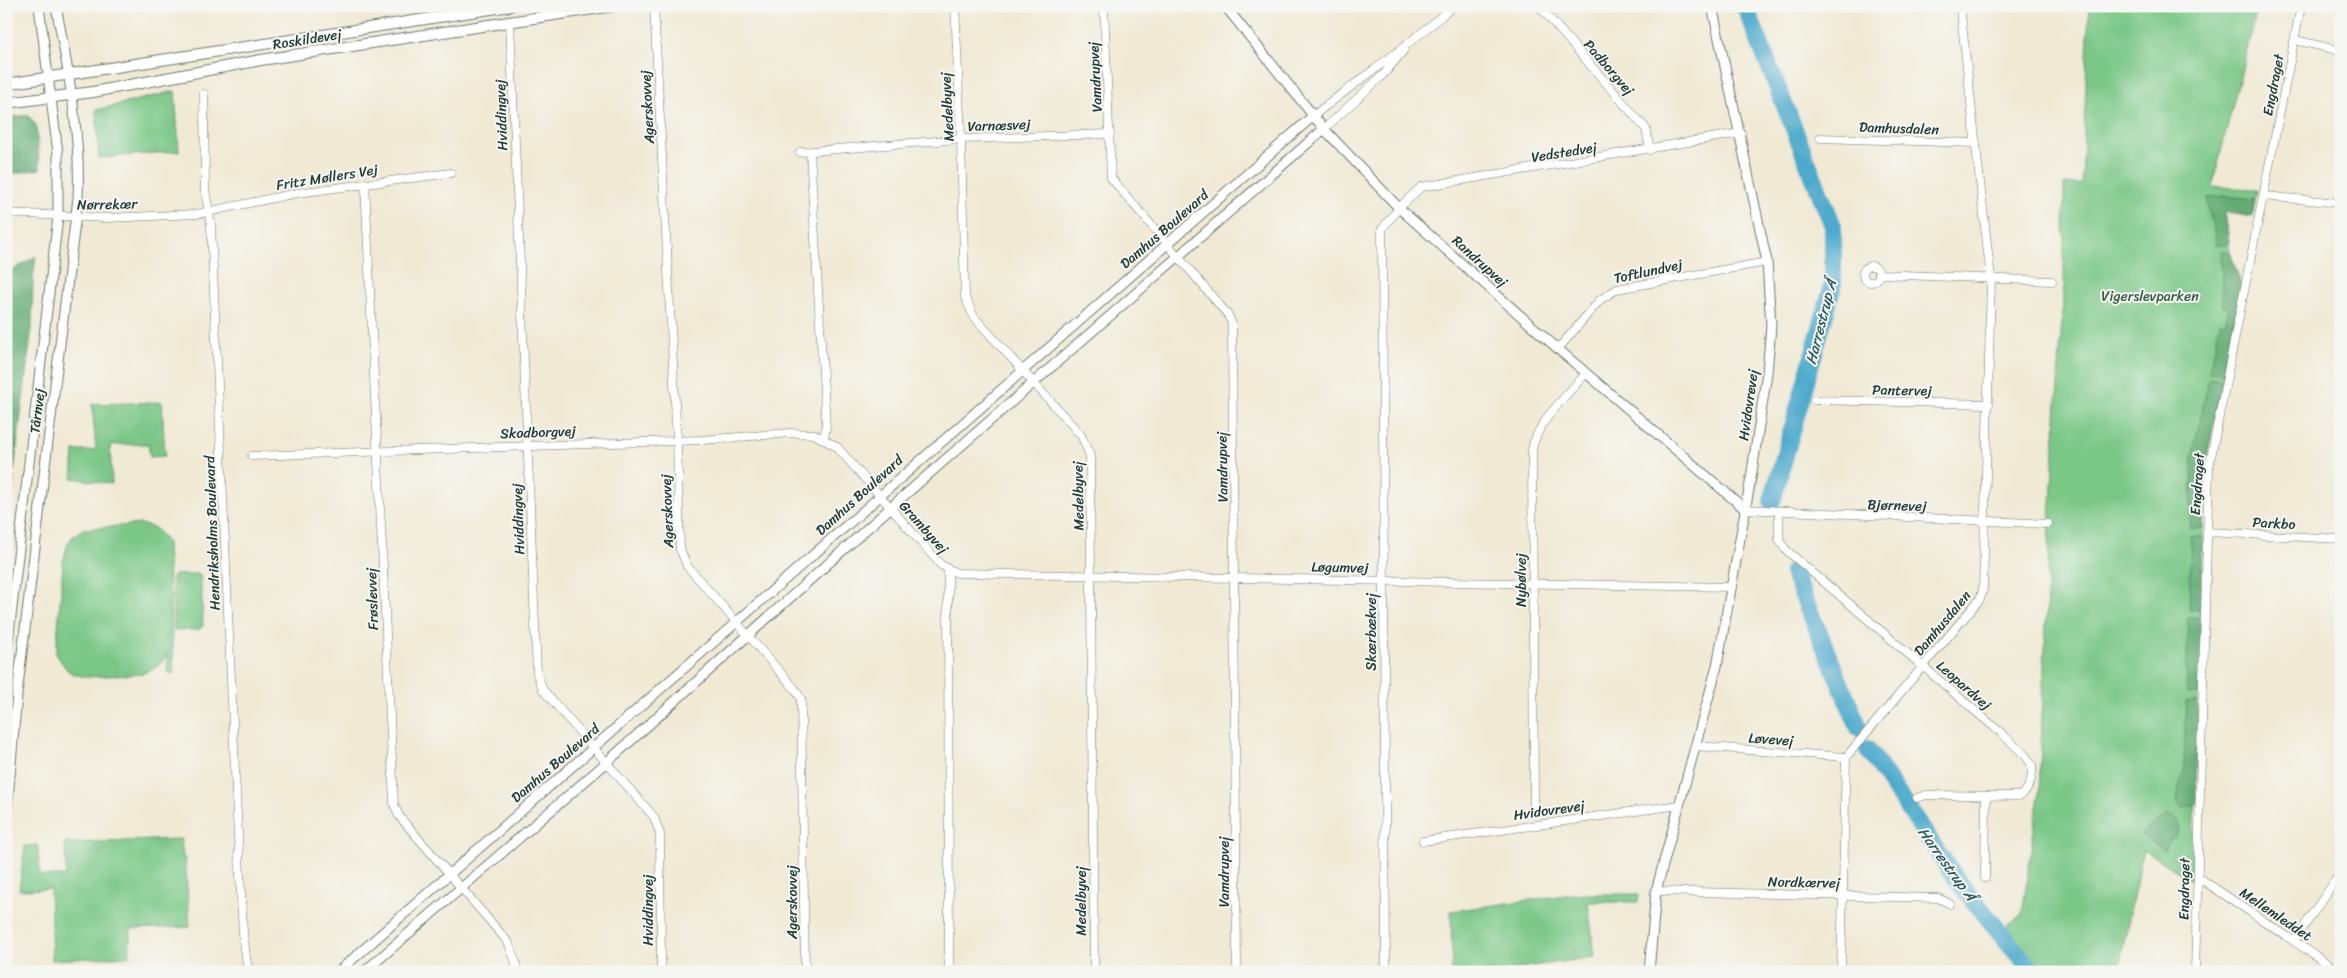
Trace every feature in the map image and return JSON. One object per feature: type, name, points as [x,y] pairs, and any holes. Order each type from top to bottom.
[{"type":"main road","name":"Roskildevej","points":[[6,84],[451,11],[510,6]]},
{"type":"main road","name":"Roskildevej","points":[[6,103],[72,95],[261,60],[613,6]]},
{"type":"street","name":"Tårnvej","points":[[6,658],[58,217],[58,153],[39,6]]},
{"type":"street","name":"Tårnvej","points":[[6,821],[17,694],[75,218],[78,167],[72,95],[56,6]]},
{"type":"street","name":"Agerskovvej","points":[[654,6],[677,440],[681,557],[795,688],[801,700],[804,972]]},
{"type":"street","name":"Medelbyvej","points":[[955,6],[962,139],[965,297],[974,316],[1081,435],[1089,449],[1094,972]]},
{"type":"street","name":"Vamdrupvej","points":[[1104,6],[1112,181],[1168,243],[1228,315],[1232,324],[1236,578],[1237,972]]},
{"type":"street","name":"Randrupvej","points":[[1225,6],[1324,129],[1399,208],[1558,349],[1745,509]]},
{"type":"street","name":"Damhus Boulevard","points":[[338,972],[1313,116],[1382,63],[1405,48],[1453,6]]},
{"type":"street","name":"Padborgvej","points":[[1539,6],[1646,129],[1650,150]]},
{"type":"street","name":"Hvidovrevej","points":[[1649,972],[1656,891],[1717,666],[1732,587],[1767,373],[1771,326],[1768,262],[1712,6]]},
{"type":"street","name":"Damhusdalen","points":[[1846,756],[1983,595],[1991,279],[1960,6]]},
{"type":"street","name":"Engdraget","points":[[2195,972],[2209,467],[2301,6]]},
{"type":"street","name":"Hviddingvej","points":[[510,22],[537,674],[543,690],[654,818],[660,834],[661,972]]},
{"type":"street","points":[[2295,40],[2341,51]]},
{"type":"street","name":"Damhus Boulevard","points":[[364,972],[460,886],[606,763],[747,634],[1324,129],[1383,75],[1405,48]]},
{"type":"street","name":"Hendriksholms Boulevard","points":[[204,94],[204,171],[211,225],[239,863],[248,972]]},
{"type":"street","name":"Vedstedvej","points":[[1399,208],[1421,188],[1741,133]]},
{"type":"street","name":"Varnæsvej","points":[[800,152],[962,139],[1110,134]]},
{"type":"street","name":"Damhusdalen","points":[[1820,138],[1976,142]]},
{"type":"street","points":[[810,152],[826,427],[824,438]]},
{"type":"street","name":"Fritz Møllers Vej","points":[[208,212],[297,193],[451,173]]},
{"type":"street","name":"Frøslevvej","points":[[365,183],[394,804],[399,816],[508,942],[516,963],[516,972]]},
{"type":"street","points":[[2264,196],[2341,203]]},
{"type":"street","name":"Skærbækvej","points":[[1386,972],[1380,235],[1385,224],[1399,208]]},
{"type":"street","name":"Nørrekær","points":[[6,213],[75,218],[115,218],[208,212]]},
{"type":"street","name":"Toftlundvej","points":[[1558,349],[1600,300],[1617,289],[1768,262]]},
{"type":"street","points":[[1879,274],[2052,281]]},
{"type":"street","name":"Nybølvej","points":[[1534,806],[1532,449],[1535,435],[1586,373]]},
{"type":"street","name":"Pantervej","points":[[1814,400],[1989,404]]},
{"type":"street","name":"Skodborgvej","points":[[252,456],[677,440],[790,433],[814,434],[824,438]]},
{"type":"street","name":"Grambyvej","points":[[824,438],[837,447],[879,496],[948,570],[949,972]]},
{"type":"street","name":"Bjørnevej","points":[[1745,509],[1780,513],[2048,524]]},
{"type":"street","name":"Leopardvej","points":[[1780,513],[1779,539],[1781,545],[2019,750],[2032,765],[2031,780],[2023,794],[2014,797],[1926,795],[1917,798]]},
{"type":"street","name":"Parkbo","points":[[2207,532],[2341,539]]},
{"type":"street","name":"Løgumvej","points":[[948,570],[965,573],[1732,587]]},
{"type":"street","name":"Løvevej","points":[[1695,746],[1846,756]]},
{"type":"street","points":[[1841,972],[1846,756]]},
{"type":"street","points":[[1985,878],[1986,797]]},
{"type":"street","name":"Hvidovrevej","points":[[1423,841],[1679,806]]},
{"type":"street","points":[[2294,941],[2339,874],[2341,828]]},
{"type":"street","name":"Mellemleddet","points":[[2198,877],[2340,972]]},
{"type":"street","name":"Nordkærvej","points":[[1656,891],[1938,898],[1950,904]]},
{"type":"green space","name":"Vigerslevparken","points":[[2089,6],[2258,6],[2212,187],[2257,189],[2252,217],[2225,212],[2230,251],[2241,285],[2205,467],[2192,881],[2143,849],[2118,972],[2023,972],[1993,936],[2022,914],[2039,794],[2050,518],[2064,284],[2064,184],[2082,184]]},
{"type":"green space","points":[[175,91],[179,151],[99,158],[96,110]]},
{"type":"green space","points":[[28,115],[36,125],[40,169],[6,175],[6,118]]},
{"type":"green space","points":[[2224,196],[2255,199],[2252,217],[2225,212],[2229,241],[2227,244],[2217,245],[2207,198]]},
{"type":"green space","points":[[2222,250],[2231,253],[2241,285],[2223,374],[2210,372],[2220,322],[2225,323],[2229,308],[2222,306]]},
{"type":"green space","points":[[36,256],[33,280],[32,327],[14,471],[9,441],[6,295],[10,272]]},
{"type":"green space","points":[[2209,378],[2222,380],[2205,467],[2203,528],[2190,528],[2193,453]]},
{"type":"green space","points":[[162,402],[165,456],[150,457],[148,444],[110,445],[112,484],[72,478],[74,451],[96,450],[92,404]]},
{"type":"green space","points":[[6,466],[9,477],[14,478],[6,534]]},
{"type":"green space","points":[[141,524],[155,528],[167,542],[174,673],[168,673],[167,653],[158,666],[142,674],[87,677],[73,674],[67,670],[56,654],[63,562],[68,543],[73,536],[83,529]]},
{"type":"green space","points":[[2191,535],[2203,536],[2201,610],[2189,610]]},
{"type":"green space","points":[[198,574],[201,578],[203,626],[198,630],[174,630],[172,578],[174,575]]},
{"type":"green space","points":[[2188,618],[2201,618],[2199,694],[2186,693]]},
{"type":"green space","points":[[2186,701],[2198,701],[2196,804],[2183,809],[2176,802],[2184,771]]},
{"type":"green space","points":[[2167,814],[2177,820],[2179,829],[2175,837],[2170,839],[2165,851],[2142,835],[2144,831]]},
{"type":"green space","points":[[181,839],[183,857],[185,858],[190,927],[131,929],[129,956],[52,960],[50,889],[19,890],[25,846],[38,845],[40,876],[66,876],[65,843]]},
{"type":"green space","points":[[1573,894],[1639,894],[1638,902],[1588,902],[1595,957],[1492,972],[1452,972],[1451,911]]},
{"type":"waterway","name":"Harrestrup Å","points":[[1745,6],[1833,226],[1833,285],[1772,501]]},
{"type":"waterway","name":"Harrestrup Å","points":[[1793,572],[1859,728]]},
{"type":"waterway","name":"Harrestrup Å","points":[[1868,750],[1959,883],[2033,972]]}]
